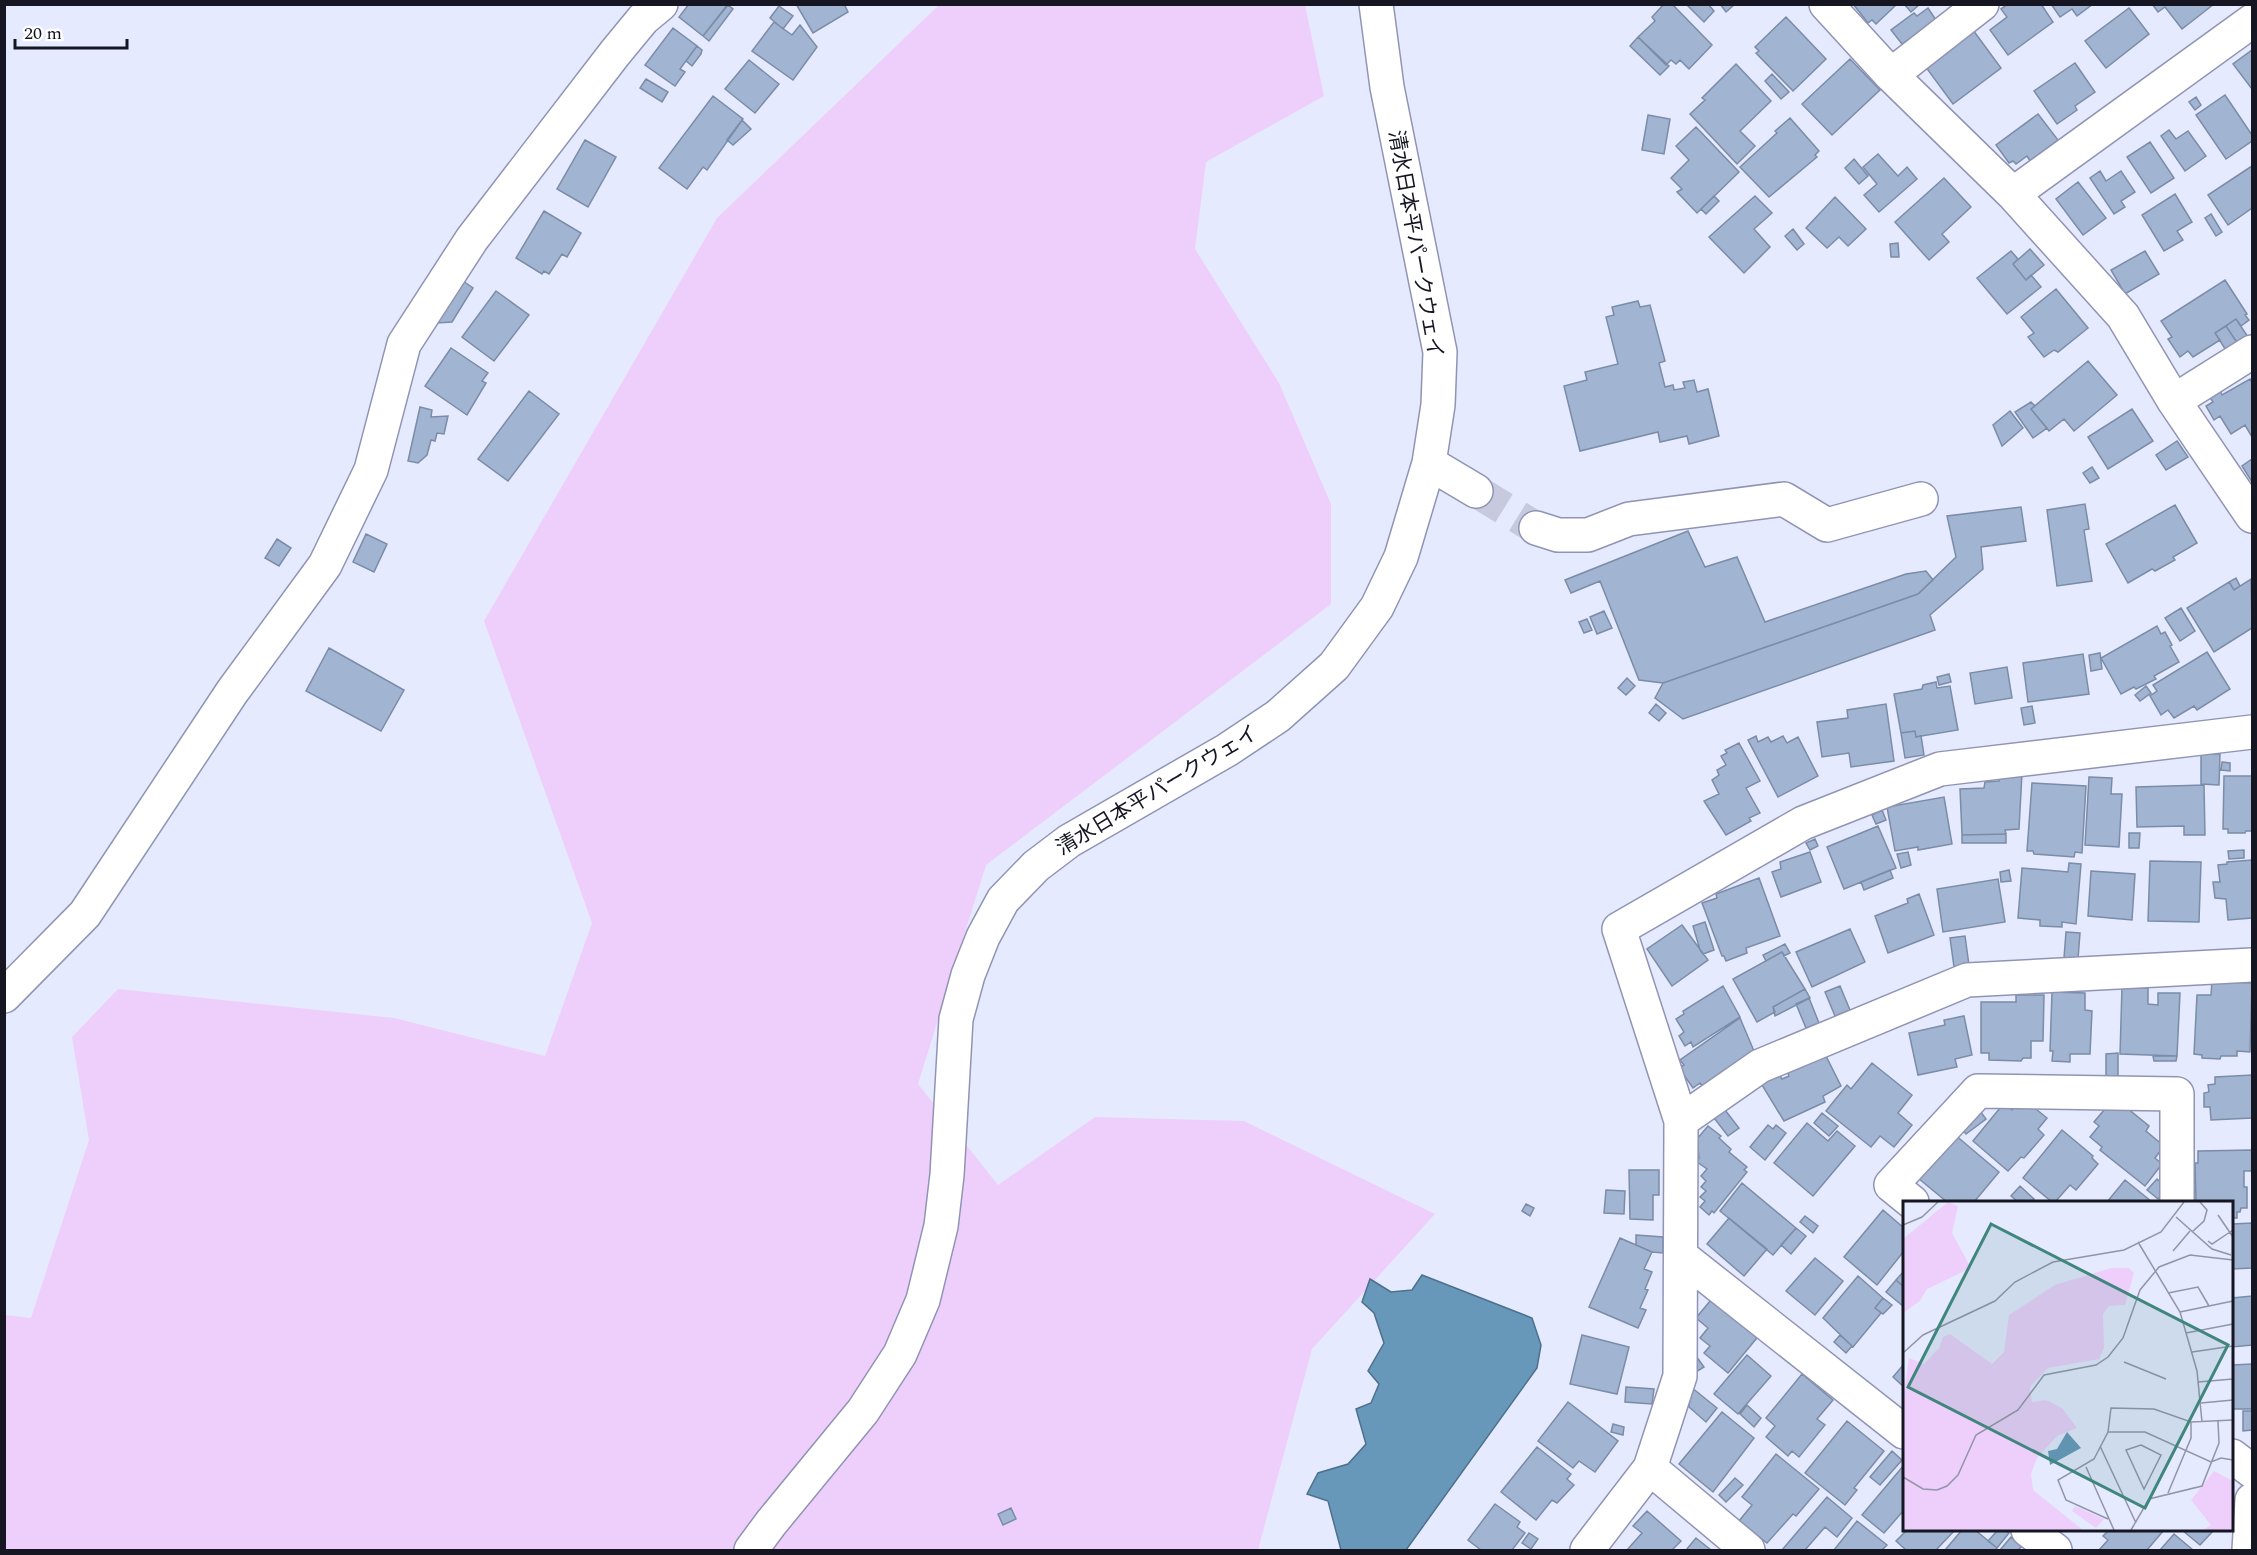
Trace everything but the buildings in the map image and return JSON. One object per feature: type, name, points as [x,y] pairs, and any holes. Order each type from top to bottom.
[{"type":"street","points":[[4,996],[85,914],[232,692],[324,565],[371,470],[404,344],[472,239],[615,52],[643,19],[661,4]]},
{"type":"street","name":"清水日本平パークウェイ","points":[[751,1551],[863,1411],[900,1354],[923,1300],[941,1226],[947,1175],[956,1019],[968,975],[982,937],[1003,900],[1036,866],[1069,841],[1227,750],[1278,716],[1334,666],[1377,607],[1401,557],[1429,463],[1438,405],[1440,352],[1387,87],[1376,4]]},
{"type":"street","points":[[1826,4],[1891,75],[2013,194],[2123,316],[2174,401],[2253,516]]},
{"type":"street","points":[[1891,75],[1982,4]]},
{"type":"street","points":[[2013,194],[2253,21]]},
{"type":"street","points":[[2174,401],[2253,352]]},
{"type":"street","points":[[1429,463],[1476,491]]},
{"type":"street","points":[[1536,528],[1557,536],[1588,535],[1629,519],[1784,499],[1827,525],[1921,499]]},
{"type":"street","points":[[1587,1551],[1650,1468],[1680,1376],[1682,1121],[1619,929],[1803,823],[1940,769],[2253,732]]},
{"type":"street","points":[[1682,1121],[1760,1066],[1967,980],[2253,965]]},
{"type":"street","points":[[1910,1201],[1891,1185],[1978,1091],[2177,1094],[2177,1201]]},
{"type":"street","points":[[1681,1256],[1903,1430]]},
{"type":"street","points":[[2233,1457],[2253,1471]]},
{"type":"street","points":[[1650,1468],[1748,1551]]},
{"type":"street","points":[[2249,1551],[2253,1500]]},
{"type":"street","points":[[2029,1531],[2055,1551]]},
{"type":"shaded area","points":[[939,5],[1305,5],[1324,96],[1206,162],[1195,249],[1279,383],[1331,504],[1331,604],[986,865],[918,1084],[998,1185],[1095,1117],[1244,1121],[1435,1214],[1312,1349],[1258,1550],[5,1550],[5,1315],[31,1318],[89,1140],[72,1037],[118,989],[394,1018],[545,1056],[592,923],[484,621],[717,218]]},
{"type":"water","points":[[1422,1275],[1532,1318],[1541,1345],[1537,1368],[1406,1550],[1341,1550],[1328,1501],[1307,1494],[1318,1473],[1348,1464],[1366,1444],[1356,1409],[1371,1403],[1379,1384],[1368,1371],[1384,1343],[1374,1313],[1362,1302],[1370,1279],[1391,1292],[1412,1290]]},
{"type":"tunnel","points":[[1476,491],[1536,528]]}]
